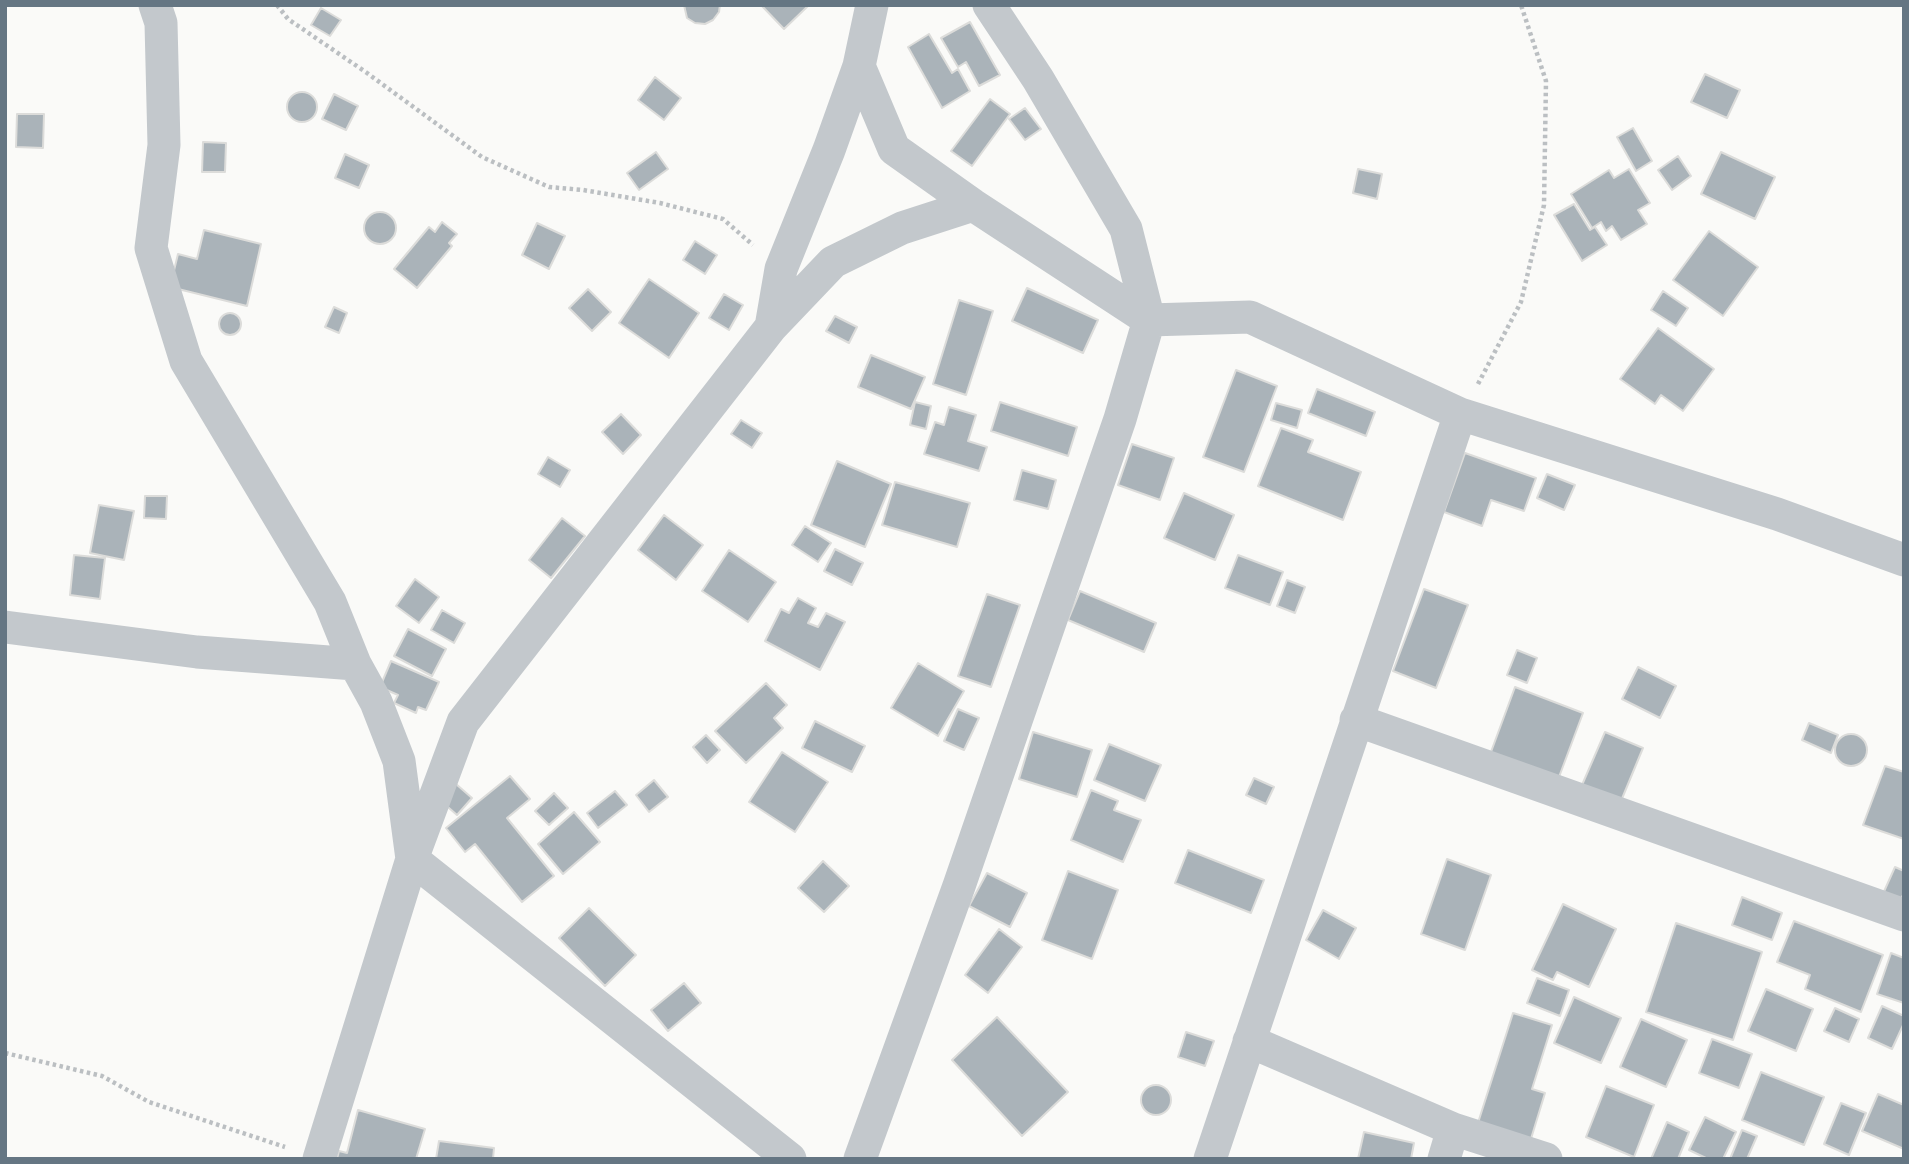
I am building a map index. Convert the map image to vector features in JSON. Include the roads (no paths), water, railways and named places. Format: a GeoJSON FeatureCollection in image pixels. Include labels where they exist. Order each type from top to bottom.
{"type":"FeatureCollection","features":[{"type":"Feature","properties":{"kind":"street"},"geometry":{"type":"LineString","coordinates":[[155,5],[161,23],[164,145],[151,248],[186,361],[330,602],[355,664],[376,702],[398,761],[412,859],[790,1159]]}},
{"type":"Feature","properties":{"kind":"street"},"geometry":{"type":"LineString","coordinates":[[771,327],[781,269],[829,150],[859,66],[872,5]]}},
{"type":"Feature","properties":{"kind":"street"},"geometry":{"type":"LineString","coordinates":[[860,1159],[959,886],[1107,458],[1149,320],[1126,229],[1038,79],[989,5]]}},
{"type":"Feature","properties":{"kind":"street"},"geometry":{"type":"LineString","coordinates":[[859,66],[894,149],[973,205],[1149,320],[1250,317],[1460,414],[1777,514],[1904,559]]}},
{"type":"Feature","properties":{"kind":"street"},"geometry":{"type":"LineString","coordinates":[[308,1156],[463,722],[771,327],[833,262],[902,228],[973,205]]}},
{"type":"Feature","properties":{"kind":"street"},"geometry":{"type":"LineString","coordinates":[[1210,1159],[1460,414]]}},
{"type":"Feature","properties":{"kind":"street"},"geometry":{"type":"LineString","coordinates":[[5,627],[197,652],[355,664]]}},
{"type":"Feature","properties":{"kind":"street"},"geometry":{"type":"LineString","coordinates":[[1356,720],[1904,915]]}},
{"type":"Feature","properties":{"kind":"street"},"geometry":{"type":"LineString","coordinates":[[1249,1041],[1448,1144],[1546,1159]]}}]}
